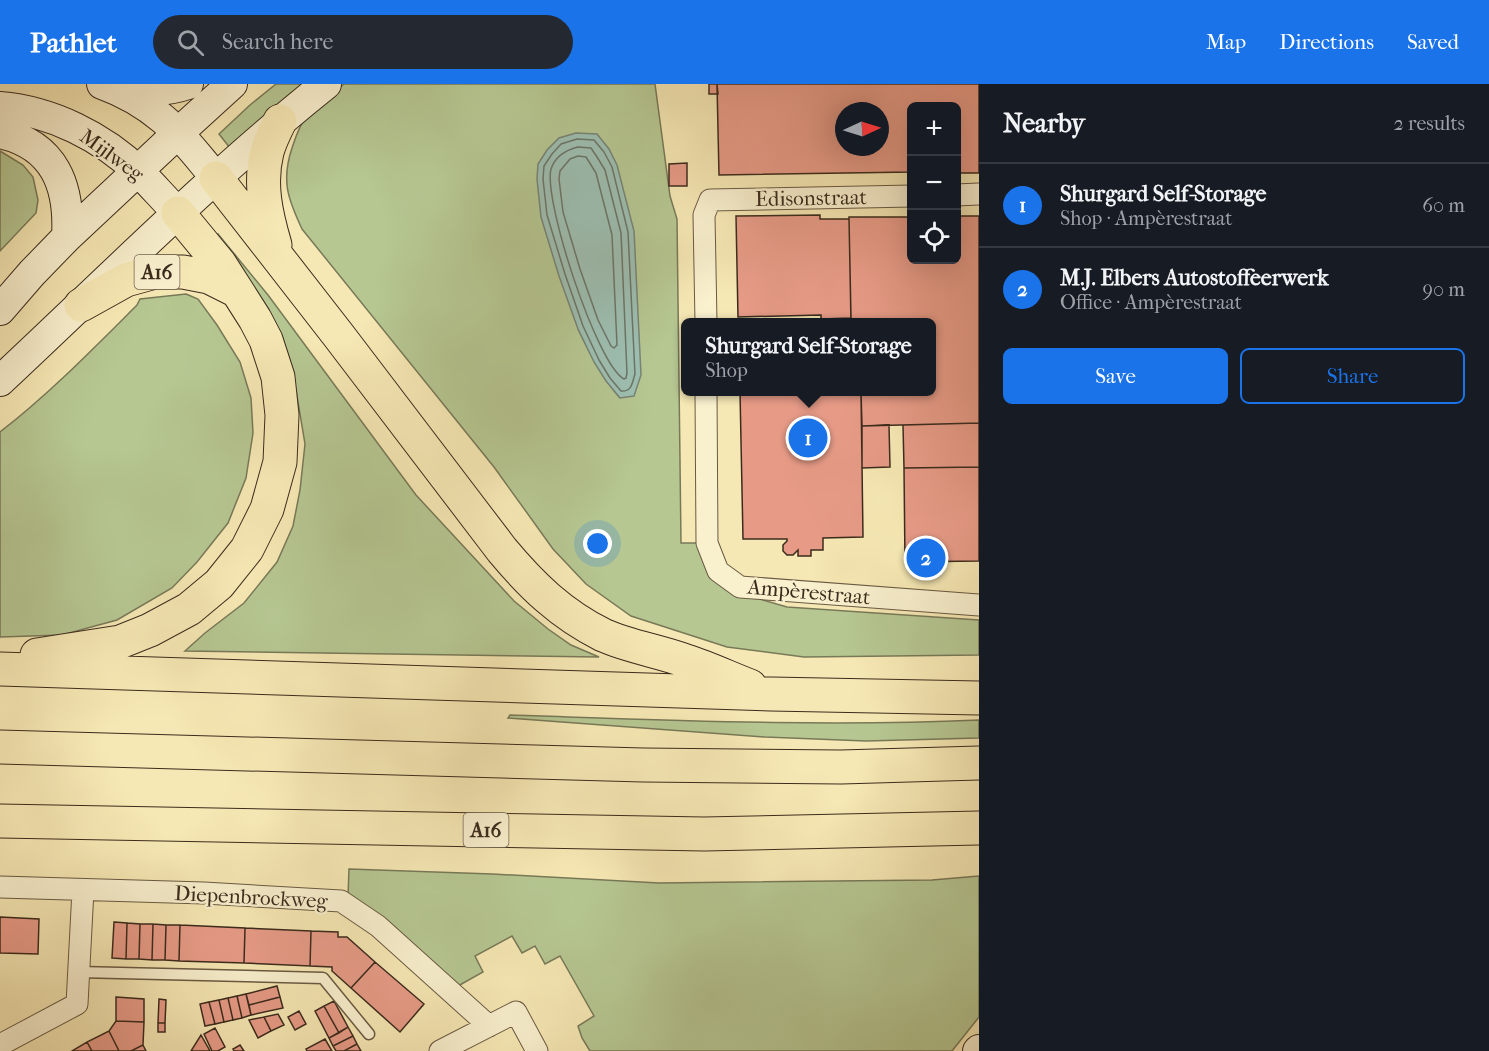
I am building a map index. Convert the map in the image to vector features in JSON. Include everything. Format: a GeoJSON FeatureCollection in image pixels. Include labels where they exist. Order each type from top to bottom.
{"type":"FeatureCollection","features":[{"type":"Feature","properties":{"kind":"highway"},"geometry":{"type":"LineString","coordinates":[[279,121],[267,150],[263,174],[268,220],[279,258]]}},
{"type":"Feature","properties":{"kind":"highway"},"geometry":{"type":"LineString","coordinates":[[216,178],[502,550],[546,598],[603,635],[685,661],[771,694]]}},
{"type":"Feature","properties":{"kind":"highway","name":"A16"},"geometry":{"type":"LineString","coordinates":[[0,660],[120,642],[150,630],[189,609],[219,584],[247,549],[267,509],[280,462],[282,415],[278,377],[266,340],[237,291],[220,264],[178,213]]}},
{"type":"Feature","properties":{"kind":"highway","name":"A16"},"geometry":{"type":"LineString","coordinates":[[81,305],[126,280],[156,272],[183,272],[209,277],[237,291]]}},
{"type":"Feature","properties":{"kind":"highway"},"geometry":{"type":"LineString","coordinates":[[0,669],[771,694],[979,698]]}},
{"type":"Feature","properties":{"kind":"highway"},"geometry":{"type":"LineString","coordinates":[[0,747],[643,765],[841,767],[979,763]]}},
{"type":"Feature","properties":{"kind":"highway","name":"A16"},"geometry":{"type":"LineString","coordinates":[[0,820],[704,834],[976,827]]}},
{"type":"Feature","properties":{"kind":"main road"},"geometry":{"type":"LineString","coordinates":[[110,87],[158,91],[188,84]]}},
{"type":"Feature","properties":{"kind":"main road"},"geometry":{"type":"LineString","coordinates":[[0,309],[68,237],[232,84]]}},
{"type":"Feature","properties":{"kind":"main road"},"geometry":{"type":"LineString","coordinates":[[0,381],[216,178],[279,121],[326,84]]}},
{"type":"Feature","properties":{"kind":"main road"},"geometry":{"type":"LineString","coordinates":[[110,87],[145,106],[163,119],[216,178]]}},
{"type":"Feature","properties":{"kind":"main road","name":"Mijlweg"},"geometry":{"type":"LineString","coordinates":[[0,107],[34,112],[87,134],[138,171],[178,213]]}},
{"type":"Feature","properties":{"kind":"main road"},"geometry":{"type":"LineString","coordinates":[[0,134],[22,140],[36,148],[53,164],[64,193],[68,237]]}},
{"type":"Feature","properties":{"kind":"street"},"geometry":{"type":"LineString","coordinates":[[961,195],[979,194]]}},
{"type":"Feature","properties":{"kind":"street","name":"Edisonstraat"},"geometry":{"type":"LineString","coordinates":[[706,318],[704,215],[710,200],[907,196]]}},
{"type":"Feature","properties":{"kind":"street","name":"Ampèrestraat"},"geometry":{"type":"LineString","coordinates":[[706,396],[707,543],[718,571],[740,587],[979,605]]}},
{"type":"Feature","properties":{"kind":"street","name":"Diepenbrockweg"},"geometry":{"type":"LineString","coordinates":[[0,887],[204,893],[341,902],[378,926],[489,1026]]}},
{"type":"Feature","properties":{"kind":"street"},"geometry":{"type":"LineString","coordinates":[[0,1045],[77,1004],[82,890]]}},
{"type":"Feature","properties":{"kind":"street"},"geometry":{"type":"LineString","coordinates":[[440,1051],[516,1012],[537,1051]]}},
{"type":"Feature","properties":{"kind":"lane"},"geometry":{"type":"LineString","coordinates":[[78,972],[323,978],[369,1034]]}},
{"type":"Feature","properties":{"kind":"green space"},"geometry":{"type":"Polygon","coordinates":[[[276,84],[309,84],[230,148],[219,134],[276,84]]]}},
{"type":"Feature","properties":{"kind":"green space"},"geometry":{"type":"Polygon","coordinates":[[[344,84],[655,84],[670,196],[677,219],[681,543],[699,543],[749,596],[787,607],[979,620],[979,655],[804,657],[727,647],[631,616],[586,584],[553,549],[494,467],[302,229],[288,190],[289,160],[303,122],[344,84]],[[578,329],[597,365],[620,398],[578,329]]]}},
{"type":"Feature","properties":{"kind":"green space"},"geometry":{"type":"Polygon","coordinates":[[[0,151],[23,165],[33,177],[38,200],[36,213],[0,251],[0,151]]]}},
{"type":"Feature","properties":{"kind":"green space"},"geometry":{"type":"Polygon","coordinates":[[[218,234],[268,295],[416,495],[514,601],[571,645],[599,657],[185,651],[244,603],[277,562],[293,526],[305,444],[296,390],[279,345],[215,238],[218,234]]]}},
{"type":"Feature","properties":{"kind":"green space"},"geometry":{"type":"Polygon","coordinates":[[[186,294],[198,299],[217,325],[240,362],[251,398],[253,433],[246,478],[228,523],[197,562],[172,588],[117,620],[62,635],[0,637],[0,432],[70,371],[137,305],[140,299],[186,294]]]}},
{"type":"Feature","properties":{"kind":"green space"},"geometry":{"type":"Polygon","coordinates":[[[510,715],[803,723],[979,720],[979,738],[866,741],[765,737],[508,718],[510,715]]]}},
{"type":"Feature","properties":{"kind":"green space"},"geometry":{"type":"Polygon","coordinates":[[[349,869],[659,883],[932,880],[979,876],[979,1017],[952,1051],[590,1051],[578,1026],[594,1016],[560,956],[545,964],[535,946],[522,953],[512,936],[475,956],[483,972],[458,986],[348,897],[349,869]]]}},
{"type":"Feature","properties":{"kind":"water"},"geometry":{"type":"Polygon","coordinates":[[[576,133],[597,134],[609,149],[617,165],[634,231],[641,375],[634,396],[620,398],[594,362],[578,329],[541,217],[537,179],[538,164],[559,138],[576,133]]]}},
{"type":"Feature","properties":{"kind":"building"},"geometry":{"type":"Polygon","coordinates":[[[709,84],[717,84],[718,94],[709,94],[709,84]]]}},
{"type":"Feature","properties":{"kind":"building"},"geometry":{"type":"Polygon","coordinates":[[[717,84],[979,84],[979,173],[961,173],[961,102],[907,102],[907,172],[719,175],[717,84]]]}},
{"type":"Feature","properties":{"kind":"building"},"geometry":{"type":"Polygon","coordinates":[[[687,163],[687,186],[669,186],[669,164],[687,163]]]}},
{"type":"Feature","properties":{"kind":"building"},"geometry":{"type":"Polygon","coordinates":[[[820,215],[820,219],[849,219],[851,318],[821,318],[821,315],[738,317],[736,216],[820,215]]]}},
{"type":"Feature","properties":{"kind":"building"},"geometry":{"type":"Polygon","coordinates":[[[961,216],[979,216],[979,423],[862,426],[861,396],[936,396],[936,318],[851,318],[849,217],[907,217],[907,264],[961,264],[961,216]]]}},
{"type":"Feature","properties":{"kind":"building"},"geometry":{"type":"Polygon","coordinates":[[[740,396],[861,396],[863,537],[823,538],[823,550],[811,550],[811,556],[798,556],[798,550],[793,555],[787,555],[783,551],[783,545],[787,539],[743,539],[740,396]]]}},
{"type":"Feature","properties":{"kind":"building"},"geometry":{"type":"Polygon","coordinates":[[[979,423],[979,467],[904,468],[903,425],[979,423]]]}},
{"type":"Feature","properties":{"kind":"building"},"geometry":{"type":"Polygon","coordinates":[[[889,425],[890,467],[862,468],[862,426],[889,425]]]}},
{"type":"Feature","properties":{"kind":"building"},"geometry":{"type":"Polygon","coordinates":[[[979,467],[979,561],[905,562],[904,468],[979,467]]]}},
{"type":"Feature","properties":{"kind":"building"},"geometry":{"type":"Polygon","coordinates":[[[0,917],[39,919],[38,954],[0,953],[0,917]]]}},
{"type":"Feature","properties":{"kind":"building"},"geometry":{"type":"Polygon","coordinates":[[[114,922],[127,923],[126,959],[112,958],[114,922]]]}},
{"type":"Feature","properties":{"kind":"building"},"geometry":{"type":"Polygon","coordinates":[[[127,923],[140,924],[139,959],[126,959],[127,923]]]}},
{"type":"Feature","properties":{"kind":"building"},"geometry":{"type":"Polygon","coordinates":[[[140,924],[153,924],[152,960],[139,959],[140,924]]]}},
{"type":"Feature","properties":{"kind":"building"},"geometry":{"type":"Polygon","coordinates":[[[153,924],[166,925],[165,960],[152,960],[153,924]]]}},
{"type":"Feature","properties":{"kind":"building"},"geometry":{"type":"Polygon","coordinates":[[[166,925],[180,925],[179,961],[165,960],[166,925]]]}},
{"type":"Feature","properties":{"kind":"building"},"geometry":{"type":"Polygon","coordinates":[[[180,925],[245,928],[244,963],[179,961],[180,925]]]}},
{"type":"Feature","properties":{"kind":"building"},"geometry":{"type":"Polygon","coordinates":[[[245,928],[311,931],[310,966],[244,963],[245,928]]]}},
{"type":"Feature","properties":{"kind":"building"},"geometry":{"type":"Polygon","coordinates":[[[311,931],[338,932],[338,937],[347,937],[375,962],[351,988],[332,971],[332,967],[310,966],[311,931]]]}},
{"type":"Feature","properties":{"kind":"building"},"geometry":{"type":"Polygon","coordinates":[[[375,962],[424,1004],[400,1032],[351,988],[375,962]]]}},
{"type":"Feature","properties":{"kind":"building"},"geometry":{"type":"Polygon","coordinates":[[[277,986],[280,997],[249,1005],[246,994],[277,986]]]}},
{"type":"Feature","properties":{"kind":"building"},"geometry":{"type":"Polygon","coordinates":[[[246,994],[251,1015],[242,1018],[237,996],[246,994]]]}},
{"type":"Feature","properties":{"kind":"building"},"geometry":{"type":"Polygon","coordinates":[[[237,996],[242,1018],[233,1020],[228,998],[237,996]]]}},
{"type":"Feature","properties":{"kind":"building"},"geometry":{"type":"Polygon","coordinates":[[[116,997],[144,999],[144,1022],[116,1021],[116,997]]]}},
{"type":"Feature","properties":{"kind":"building"},"geometry":{"type":"Polygon","coordinates":[[[280,997],[283,1008],[251,1015],[249,1005],[280,997]]]}},
{"type":"Feature","properties":{"kind":"building"},"geometry":{"type":"Polygon","coordinates":[[[228,998],[233,1020],[224,1022],[219,1000],[228,998]]]}},
{"type":"Feature","properties":{"kind":"building"},"geometry":{"type":"Polygon","coordinates":[[[159,999],[166,1000],[165,1023],[158,1023],[159,999]]]}},
{"type":"Feature","properties":{"kind":"building"},"geometry":{"type":"Polygon","coordinates":[[[219,1000],[224,1022],[215,1024],[209,1002],[219,1000]]]}},
{"type":"Feature","properties":{"kind":"building"},"geometry":{"type":"Polygon","coordinates":[[[334,1001],[348,1027],[339,1033],[324,1006],[334,1001]]]}},
{"type":"Feature","properties":{"kind":"building"},"geometry":{"type":"Polygon","coordinates":[[[209,1002],[215,1024],[205,1026],[200,1004],[209,1002]]]}},
{"type":"Feature","properties":{"kind":"building"},"geometry":{"type":"Polygon","coordinates":[[[324,1006],[339,1033],[329,1038],[315,1011],[324,1006]]]}},
{"type":"Feature","properties":{"kind":"building"},"geometry":{"type":"Polygon","coordinates":[[[299,1011],[306,1024],[295,1030],[288,1017],[299,1011]]]}},
{"type":"Feature","properties":{"kind":"building"},"geometry":{"type":"Polygon","coordinates":[[[278,1014],[284,1025],[271,1031],[264,1017],[278,1014]]]}},
{"type":"Feature","properties":{"kind":"building"},"geometry":{"type":"Polygon","coordinates":[[[264,1017],[271,1031],[258,1038],[249,1020],[264,1017]]]}},
{"type":"Feature","properties":{"kind":"building"},"geometry":{"type":"Polygon","coordinates":[[[116,1021],[144,1022],[143,1045],[131,1051],[119,1051],[109,1031],[116,1021]]]}},
{"type":"Feature","properties":{"kind":"building"},"geometry":{"type":"Polygon","coordinates":[[[158,1023],[165,1023],[165,1032],[158,1032],[158,1023]]]}},
{"type":"Feature","properties":{"kind":"building"},"geometry":{"type":"Polygon","coordinates":[[[348,1027],[353,1036],[333,1046],[329,1038],[348,1027]]]}},
{"type":"Feature","properties":{"kind":"building"},"geometry":{"type":"Polygon","coordinates":[[[215,1028],[225,1047],[212,1051],[204,1034],[215,1028]]]}},
{"type":"Feature","properties":{"kind":"building"},"geometry":{"type":"Polygon","coordinates":[[[109,1031],[119,1051],[92,1051],[87,1042],[109,1031]]]}},
{"type":"Feature","properties":{"kind":"building"},"geometry":{"type":"Polygon","coordinates":[[[201,1035],[210,1051],[191,1051],[201,1035]]]}},
{"type":"Feature","properties":{"kind":"building"},"geometry":{"type":"Polygon","coordinates":[[[353,1036],[357,1044],[344,1051],[336,1051],[333,1046],[353,1036]]]}},
{"type":"Feature","properties":{"kind":"building"},"geometry":{"type":"Polygon","coordinates":[[[325,1039],[332,1051],[307,1051],[306,1049],[325,1039]]]}},
{"type":"Feature","properties":{"kind":"building"},"geometry":{"type":"Polygon","coordinates":[[[87,1042],[92,1051],[72,1051],[87,1042]]]}},
{"type":"Feature","properties":{"kind":"building"},"geometry":{"type":"Polygon","coordinates":[[[357,1044],[361,1051],[344,1051],[357,1044]]]}},
{"type":"Feature","properties":{"kind":"building"},"geometry":{"type":"Polygon","coordinates":[[[143,1045],[146,1051],[131,1051],[143,1045]]]}},
{"type":"Feature","properties":{"kind":"building"},"geometry":{"type":"Polygon","coordinates":[[[240,1045],[244,1051],[234,1051],[233,1049],[240,1045]]]}},
{"type":"Feature","properties":{"kind":"place","name":"Shurgard Self-Storage"},"geometry":{"type":"Point","coordinates":[808,438]}},
{"type":"Feature","properties":{"kind":"place","name":"M.J. Elbers Autostoffeerwerk"},"geometry":{"type":"Point","coordinates":[926,558]}}]}
